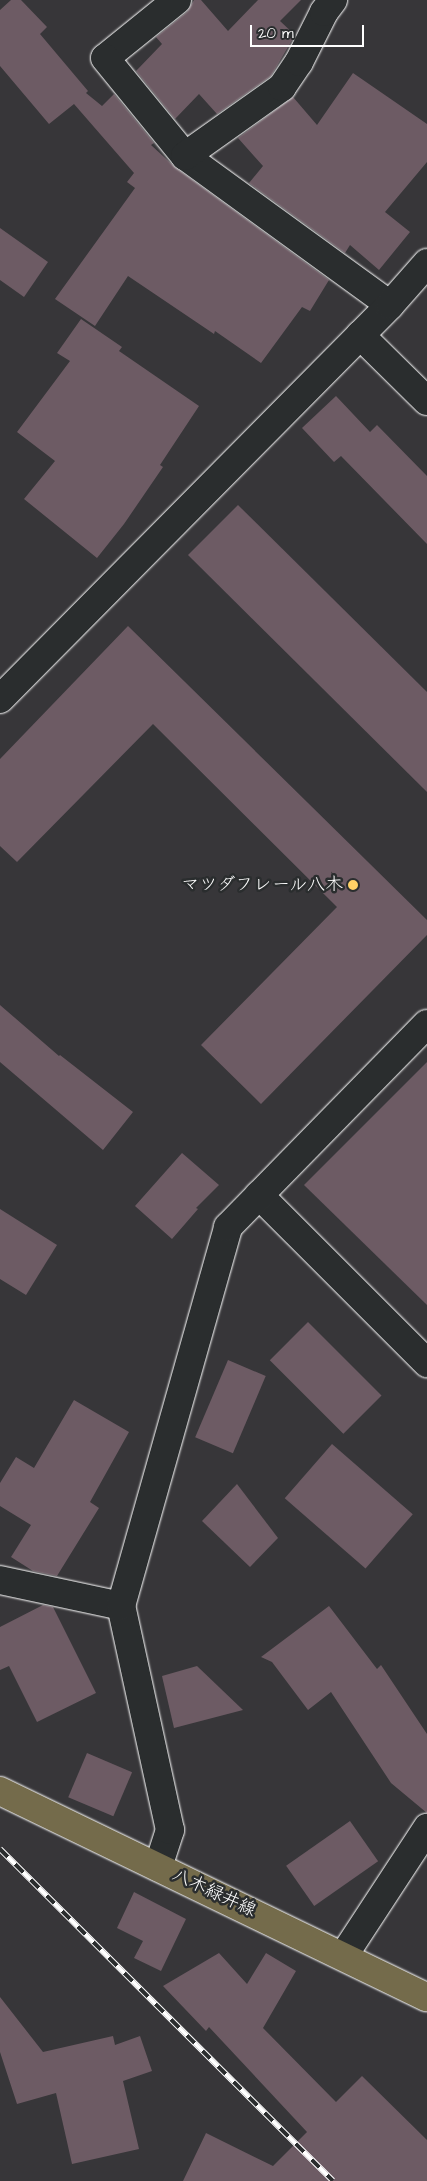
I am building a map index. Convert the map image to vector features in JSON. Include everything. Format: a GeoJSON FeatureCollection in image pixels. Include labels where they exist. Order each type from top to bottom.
{"type":"FeatureCollection","features":[{"type":"Feature","properties":{"kind":"main road","name":"八木緑井線"},"geometry":{"type":"LineString","coordinates":[[0,1791],[344,1955],[427,1997]]}},
{"type":"Feature","properties":{"kind":"street"},"geometry":{"type":"LineString","coordinates":[[177,0],[105,58],[185,156],[390,305]]}},
{"type":"Feature","properties":{"kind":"street"},"geometry":{"type":"LineString","coordinates":[[185,156],[282,86],[299,62],[324,12],[333,0]]}},
{"type":"Feature","properties":{"kind":"street"},"geometry":{"type":"LineString","coordinates":[[0,699],[390,305],[427,263]]}},
{"type":"Feature","properties":{"kind":"street"},"geometry":{"type":"LineString","coordinates":[[360,335],[427,401]]}},
{"type":"Feature","properties":{"kind":"street"},"geometry":{"type":"LineString","coordinates":[[158,1867],[170,1830],[122,1606],[228,1227],[427,1024]]}},
{"type":"Feature","properties":{"kind":"street"},"geometry":{"type":"LineString","coordinates":[[259,1195],[427,1363]]}},
{"type":"Feature","properties":{"kind":"street"},"geometry":{"type":"LineString","coordinates":[[0,1580],[122,1606]]}},
{"type":"Feature","properties":{"kind":"street"},"geometry":{"type":"LineString","coordinates":[[344,1955],[427,1828]]}},
{"type":"Feature","properties":{"kind":"building"},"geometry":{"type":"Polygon","coordinates":[[[11,0],[21,0],[47,27],[40,34],[88,91],[86,93],[102,106],[114,94],[154,143],[151,145],[176,168],[329,280],[310,311],[302,307],[261,363],[215,331],[214,334],[128,276],[95,326],[55,299],[135,188],[127,182],[134,173],[74,104],[49,124],[0,66],[0,10],[11,0]]]}},
{"type":"Feature","properties":{"kind":"building"},"geometry":{"type":"Polygon","coordinates":[[[194,0],[201,0],[228,31],[258,0],[301,0],[280,21],[295,35],[271,76],[217,114],[199,94],[175,119],[136,71],[162,44],[156,37],[187,12],[194,0]]]}},
{"type":"Feature","properties":{"kind":"building"},"geometry":{"type":"Polygon","coordinates":[[[353,73],[427,124],[427,162],[385,212],[410,232],[379,270],[350,245],[345,253],[249,183],[263,166],[238,138],[293,97],[317,125],[353,73]]]}},
{"type":"Feature","properties":{"kind":"building"},"geometry":{"type":"Polygon","coordinates":[[[0,228],[48,262],[24,297],[0,280],[0,228]]]}},
{"type":"Feature","properties":{"kind":"building"},"geometry":{"type":"Polygon","coordinates":[[[81,319],[122,347],[119,351],[199,406],[160,465],[163,467],[124,524],[97,558],[24,499],[55,461],[17,432],[70,361],[57,353],[81,319]]]}},
{"type":"Feature","properties":{"kind":"building"},"geometry":{"type":"Polygon","coordinates":[[[336,396],[370,432],[377,425],[427,476],[427,544],[341,456],[334,462],[302,428],[336,396]]]}},
{"type":"Feature","properties":{"kind":"building"},"geometry":{"type":"Polygon","coordinates":[[[238,505],[427,692],[427,792],[188,555],[238,505]]]}},
{"type":"Feature","properties":{"kind":"building","name":"マツダフレール八木"},"geometry":{"type":"Polygon","coordinates":[[[128,626],[427,920],[427,935],[261,1104],[201,1045],[337,907],[153,724],[17,862],[0,846],[0,759],[128,626]]]}},
{"type":"Feature","properties":{"kind":"building"},"geometry":{"type":"Polygon","coordinates":[[[0,1005],[59,1056],[133,1112],[103,1150],[0,1062],[0,1005]]]}},
{"type":"Feature","properties":{"kind":"building"},"geometry":{"type":"Polygon","coordinates":[[[427,1062],[427,1305],[304,1185],[427,1062]]]}},
{"type":"Feature","properties":{"kind":"building"},"geometry":{"type":"Polygon","coordinates":[[[182,1153],[219,1185],[196,1208],[198,1209],[172,1239],[135,1206],[182,1153]]]}},
{"type":"Feature","properties":{"kind":"building"},"geometry":{"type":"Polygon","coordinates":[[[0,1209],[57,1245],[26,1295],[0,1279],[0,1209]]]}},
{"type":"Feature","properties":{"kind":"building"},"geometry":{"type":"Polygon","coordinates":[[[308,1322],[382,1396],[343,1434],[270,1360],[308,1322]]]}},
{"type":"Feature","properties":{"kind":"building"},"geometry":{"type":"Polygon","coordinates":[[[228,1360],[266,1376],[233,1453],[195,1437],[228,1360]]]}},
{"type":"Feature","properties":{"kind":"building"},"geometry":{"type":"Polygon","coordinates":[[[74,1400],[129,1432],[90,1502],[99,1508],[57,1576],[33,1571],[11,1557],[31,1525],[0,1506],[0,1483],[16,1457],[34,1468],[74,1400]]]}},
{"type":"Feature","properties":{"kind":"building"},"geometry":{"type":"Polygon","coordinates":[[[332,1444],[413,1514],[366,1569],[285,1498],[332,1444]]]}},
{"type":"Feature","properties":{"kind":"building"},"geometry":{"type":"Polygon","coordinates":[[[237,1484],[278,1538],[250,1567],[202,1521],[237,1484]]]}},
{"type":"Feature","properties":{"kind":"building"},"geometry":{"type":"Polygon","coordinates":[[[43,1605],[53,1607],[96,1693],[37,1722],[9,1666],[0,1670],[0,1627],[43,1605]]]}},
{"type":"Feature","properties":{"kind":"building"},"geometry":{"type":"Polygon","coordinates":[[[329,1606],[377,1669],[381,1665],[427,1734],[427,1813],[391,1783],[331,1692],[308,1710],[272,1662],[261,1657],[329,1606]]]}},
{"type":"Feature","properties":{"kind":"building"},"geometry":{"type":"Polygon","coordinates":[[[197,1666],[243,1710],[174,1728],[162,1676],[197,1666]]]}},
{"type":"Feature","properties":{"kind":"building"},"geometry":{"type":"Polygon","coordinates":[[[87,1753],[132,1772],[113,1816],[68,1797],[87,1753]]]}},
{"type":"Feature","properties":{"kind":"building"},"geometry":{"type":"Polygon","coordinates":[[[350,1821],[378,1861],[314,1906],[286,1866],[350,1821]]]}},
{"type":"Feature","properties":{"kind":"building"},"geometry":{"type":"Polygon","coordinates":[[[134,1892],[186,1919],[161,1971],[134,1958],[143,1941],[117,1928],[134,1892]]]}},
{"type":"Feature","properties":{"kind":"building"},"geometry":{"type":"Polygon","coordinates":[[[219,1953],[247,1984],[266,1953],[296,1971],[263,2028],[336,2102],[362,2076],[427,2140],[427,2181],[183,2181],[206,2133],[273,2166],[307,2132],[209,2027],[206,2031],[163,1986],[219,1953]]]}},
{"type":"Feature","properties":{"kind":"building"},"geometry":{"type":"Polygon","coordinates":[[[0,1997],[43,2052],[113,2036],[115,2045],[140,2036],[152,2071],[123,2081],[139,2149],[72,2164],[56,2093],[17,2104],[0,2052],[0,1997]]]}},
{"type":"Feature","properties":{"kind":"railway"},"geometry":{"type":"LineString","coordinates":[[0,1849],[333,2181]]}},
{"type":"Feature","properties":{"kind":"place","name":"マツダフレール八木"},"geometry":{"type":"Point","coordinates":[353,885]}}]}
